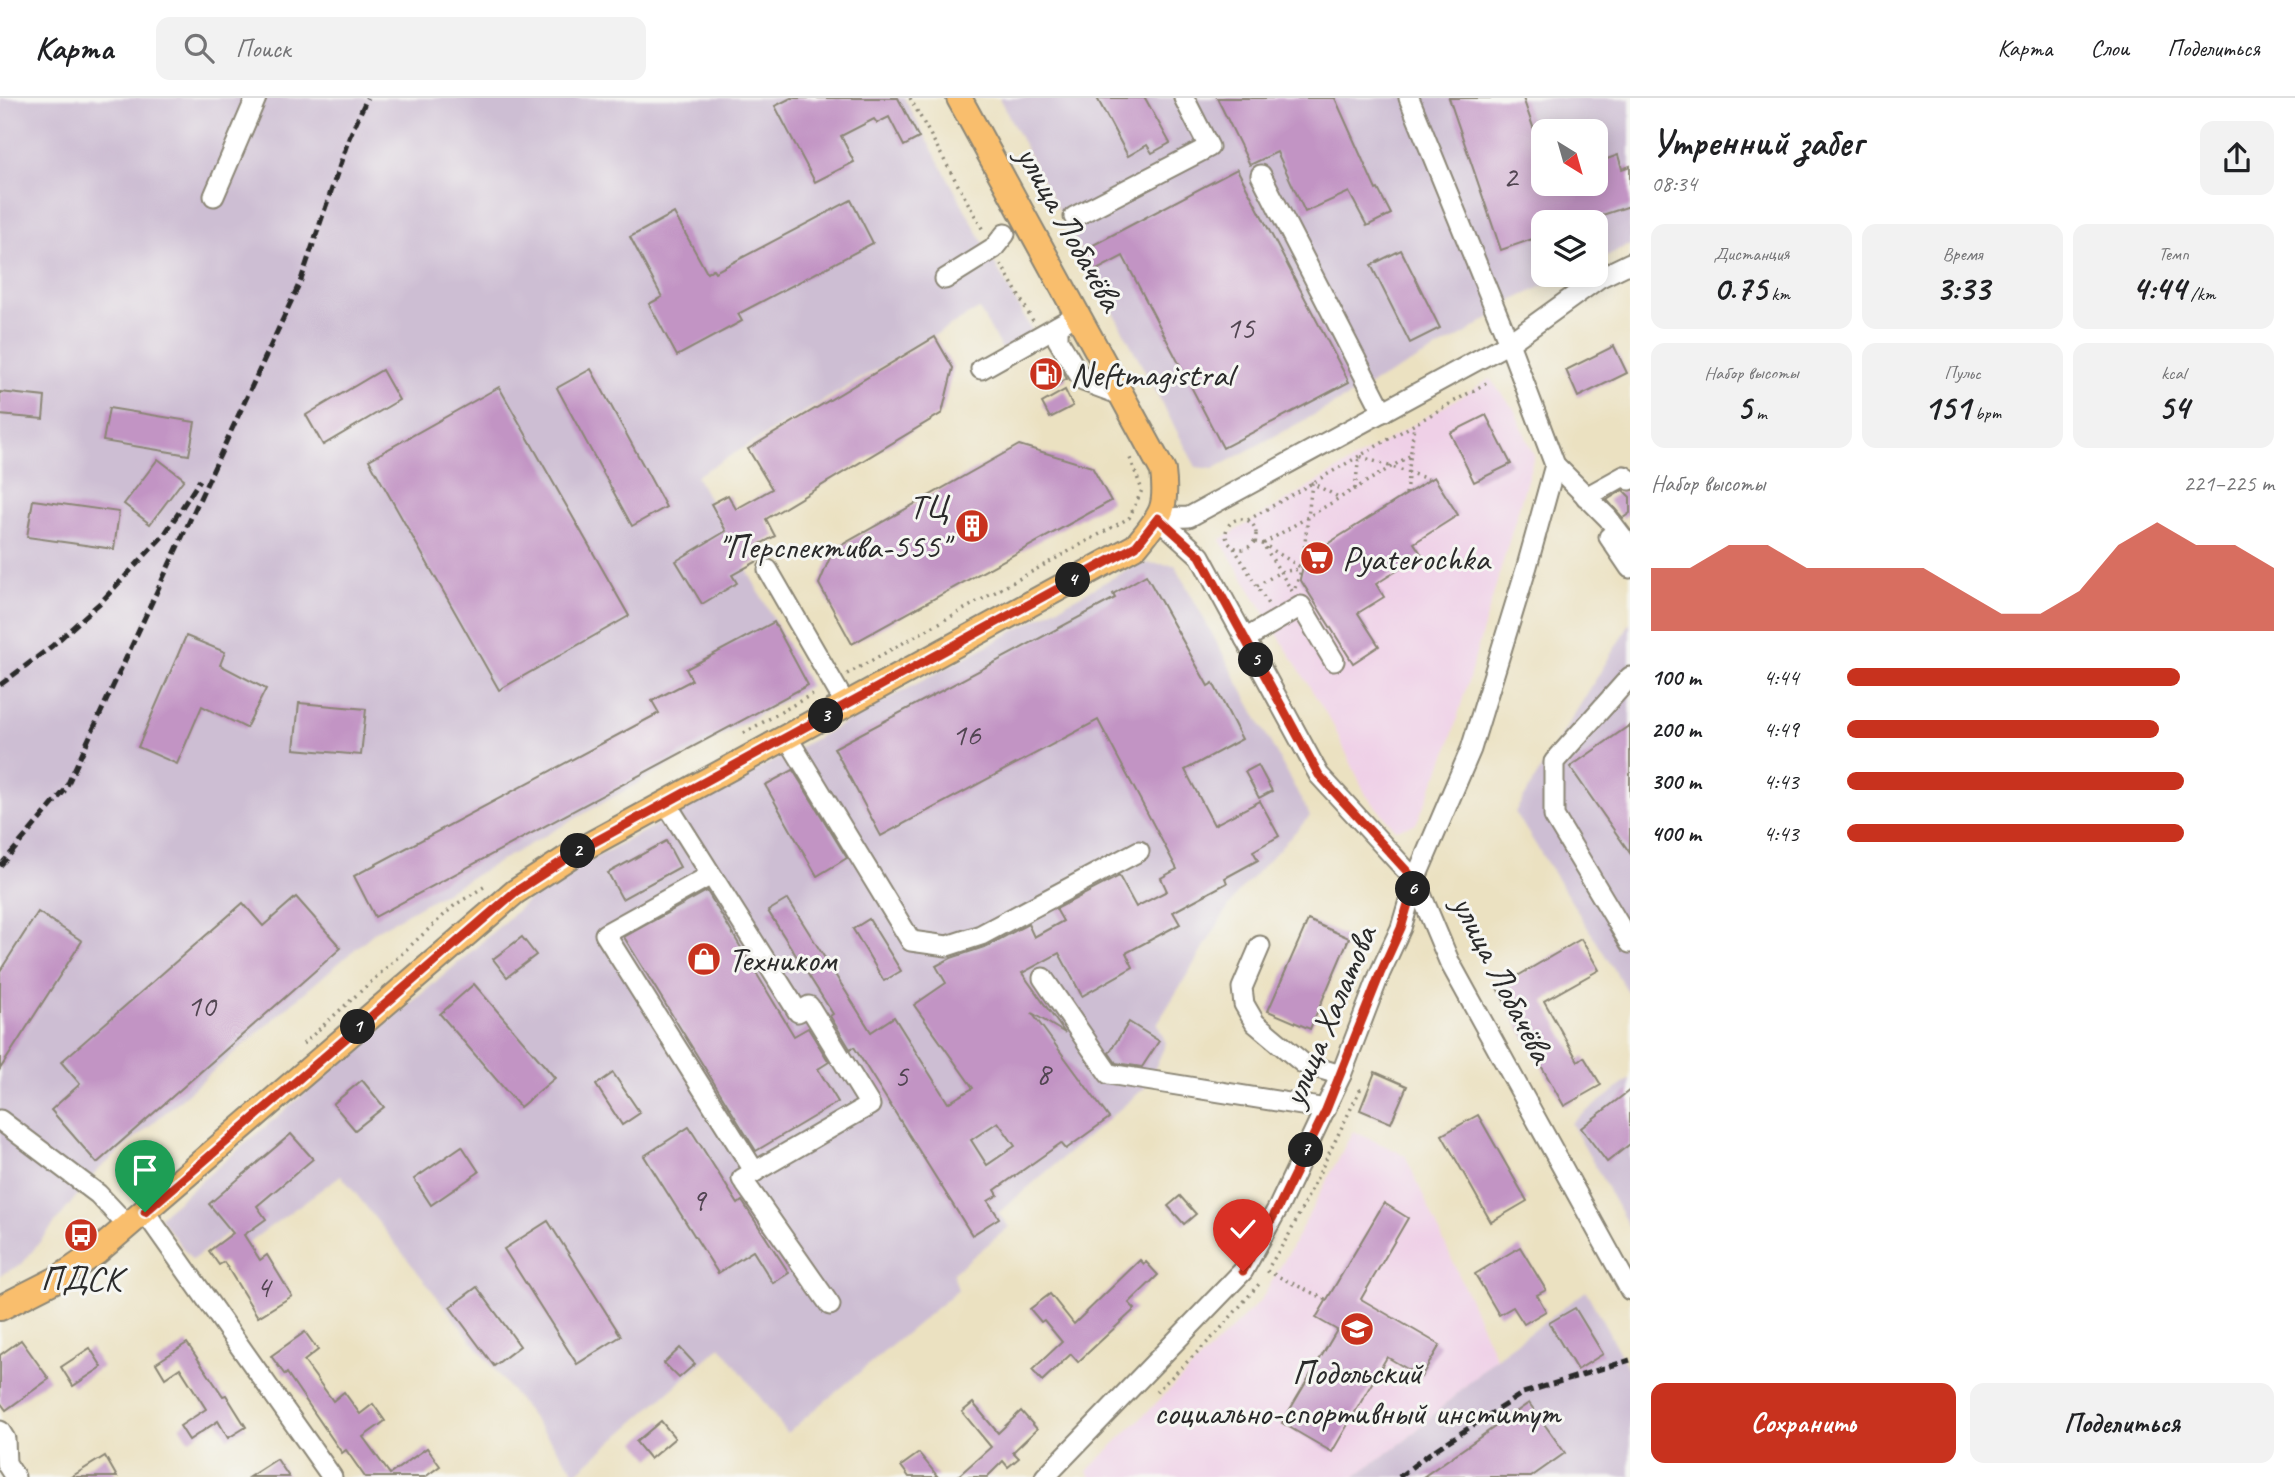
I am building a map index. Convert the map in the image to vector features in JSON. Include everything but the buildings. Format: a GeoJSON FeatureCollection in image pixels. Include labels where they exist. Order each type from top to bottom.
{"type":"FeatureCollection","features":[{"type":"Feature","properties":{"kind":"main road","name":"улица Лобачёва"},"geometry":{"type":"LineString","coordinates":[[959,98],[1058,325],[1121,395],[1163,471],[1166,495],[1158,518]]}},
{"type":"Feature","properties":{"kind":"main road"},"geometry":{"type":"LineString","coordinates":[[0,1308],[59,1278],[97,1252],[515,892],[578,851],[1136,546],[1158,518]]}},
{"type":"Feature","properties":{"kind":"street"},"geometry":{"type":"LineString","coordinates":[[214,196],[256,98]]}},
{"type":"Feature","properties":{"kind":"street"},"geometry":{"type":"LineString","coordinates":[[1074,217],[1209,147],[1184,98]]}},
{"type":"Feature","properties":{"kind":"street"},"geometry":{"type":"LineString","coordinates":[[1409,98],[1509,343],[1555,465],[1608,518],[1630,547]]}},
{"type":"Feature","properties":{"kind":"street"},"geometry":{"type":"LineString","coordinates":[[1261,175],[1383,412]]}},
{"type":"Feature","properties":{"kind":"street"},"geometry":{"type":"LineString","coordinates":[[945,279],[999,242]]}},
{"type":"Feature","properties":{"kind":"street"},"geometry":{"type":"LineString","coordinates":[[1608,270],[1630,263]]}},
{"type":"Feature","properties":{"kind":"street"},"geometry":{"type":"LineString","coordinates":[[1158,518],[1189,517],[1509,343],[1579,287]]}},
{"type":"Feature","properties":{"kind":"street"},"geometry":{"type":"LineString","coordinates":[[981,369],[1058,325]]}},
{"type":"Feature","properties":{"kind":"street","name":"улица Халатова"},"geometry":{"type":"LineString","coordinates":[[1045,1477],[1243,1271],[1279,1206],[1326,1110],[1401,928],[1415,880],[1471,749],[1555,465]]}},
{"type":"Feature","properties":{"kind":"street"},"geometry":{"type":"LineString","coordinates":[[1586,497],[1624,476],[1630,480]]}},
{"type":"Feature","properties":{"kind":"street"},"geometry":{"type":"LineString","coordinates":[[1586,497],[1600,524],[1630,568]]}},
{"type":"Feature","properties":{"kind":"street","name":"улица Лобачёва"},"geometry":{"type":"LineString","coordinates":[[1158,518],[1200,556],[1319,775],[1415,880],[1450,961],[1630,1290]]}},
{"type":"Feature","properties":{"kind":"street"},"geometry":{"type":"LineString","coordinates":[[768,570],[846,705]]}},
{"type":"Feature","properties":{"kind":"street"},"geometry":{"type":"LineString","coordinates":[[1245,639],[1301,606],[1334,661]]}},
{"type":"Feature","properties":{"kind":"street"},"geometry":{"type":"LineString","coordinates":[[1630,677],[1555,762],[1554,816],[1630,943]]}},
{"type":"Feature","properties":{"kind":"street"},"geometry":{"type":"LineString","coordinates":[[786,737],[911,941],[947,946],[981,935],[1139,851]]}},
{"type":"Feature","properties":{"kind":"street"},"geometry":{"type":"LineString","coordinates":[[666,803],[798,1013],[810,1006],[870,1105],[742,1179],[830,1305]]}},
{"type":"Feature","properties":{"kind":"street"},"geometry":{"type":"LineString","coordinates":[[711,874],[605,934],[755,1172]]}},
{"type":"Feature","properties":{"kind":"street"},"geometry":{"type":"LineString","coordinates":[[1260,946],[1242,988],[1244,1004],[1255,1023],[1304,1064],[1340,1075]]}},
{"type":"Feature","properties":{"kind":"street"},"geometry":{"type":"LineString","coordinates":[[1043,978],[1109,1074],[1326,1110]]}},
{"type":"Feature","properties":{"kind":"street"},"geometry":{"type":"LineString","coordinates":[[0,1120],[98,1194],[137,1219],[332,1477]]}},
{"type":"Feature","properties":{"kind":"street"},"geometry":{"type":"LineString","coordinates":[[0,1431],[5,1439],[6,1463],[15,1477]]}},
{"type":"Feature","properties":{"kind":"path"},"geometry":{"type":"LineString","coordinates":[[909,98],[999,242],[1058,325]]}},
{"type":"Feature","properties":{"kind":"path"},"geometry":{"type":"LineString","coordinates":[[1270,606],[1227,540],[1227,530],[1237,519],[1248,520],[1488,382]]}},
{"type":"Feature","properties":{"kind":"path"},"geometry":{"type":"LineString","coordinates":[[1406,494],[1414,425]]}},
{"type":"Feature","properties":{"kind":"path"},"geometry":{"type":"LineString","coordinates":[[1263,544],[1411,455]]}},
{"type":"Feature","properties":{"kind":"path"},"geometry":{"type":"LineString","coordinates":[[740,736],[1129,519],[1143,490],[1129,456]]}},
{"type":"Feature","properties":{"kind":"path"},"geometry":{"type":"LineString","coordinates":[[1359,456],[1428,479]]}},
{"type":"Feature","properties":{"kind":"path"},"geometry":{"type":"LineString","coordinates":[[1355,489],[1359,456]]}},
{"type":"Feature","properties":{"kind":"path"},"geometry":{"type":"LineString","coordinates":[[1312,483],[1340,498]]}},
{"type":"Feature","properties":{"kind":"path"},"geometry":{"type":"LineString","coordinates":[[1263,544],[1293,593],[1302,568],[1312,483]]}},
{"type":"Feature","properties":{"kind":"path"},"geometry":{"type":"LineString","coordinates":[[1248,520],[1255,528],[1255,542]]}},
{"type":"Feature","properties":{"kind":"path"},"geometry":{"type":"LineString","coordinates":[[1234,548],[1243,549],[1255,542],[1263,544],[1302,568]]}},
{"type":"Feature","properties":{"kind":"path"},"geometry":{"type":"LineString","coordinates":[[1257,586],[1280,572],[1302,568]]}},
{"type":"Feature","properties":{"kind":"path"},"geometry":{"type":"LineString","coordinates":[[301,1046],[455,905],[488,885]]}},
{"type":"Feature","properties":{"kind":"path"},"geometry":{"type":"LineString","coordinates":[[1267,1270],[1327,1300]]}},
{"type":"Feature","properties":{"kind":"shaded area"},"geometry":{"type":"Polygon","coordinates":[[[0,98],[904,98],[1034,335],[1002,350],[979,309],[696,476],[810,686],[376,931],[96,1172],[22,1264],[0,1275],[0,98]]]}},
{"type":"Feature","properties":{"kind":"shaded area"},"geometry":{"type":"Polygon","coordinates":[[[999,98],[1630,98],[1630,245],[1608,255],[1608,210],[1531,210],[1531,287],[1542,287],[1516,299],[1465,334],[1213,469],[1196,467],[999,98]]]}},
{"type":"Feature","properties":{"kind":"shaded area"},"geometry":{"type":"Polygon","coordinates":[[[1490,379],[1514,409],[1534,456],[1447,753],[1416,824],[1395,829],[1366,795],[1333,725],[1220,540],[1490,379]]]}},
{"type":"Feature","properties":{"kind":"shaded area"},"geometry":{"type":"Polygon","coordinates":[[[1140,563],[1175,565],[1310,816],[1236,895],[1157,1024],[1166,1043],[1147,1086],[998,1213],[1009,1227],[953,1273],[958,1290],[787,1433],[721,1346],[576,1473],[341,1175],[241,1248],[229,1232],[192,1260],[159,1217],[464,958],[545,885],[1140,563]]]}},
{"type":"Feature","properties":{"kind":"shaded area"},"geometry":{"type":"Polygon","coordinates":[[[1630,623],[1630,995],[1515,812],[1630,623]]]}},
{"type":"Feature","properties":{"kind":"shaded area"},"geometry":{"type":"Polygon","coordinates":[[[1630,1079],[1630,1229],[1571,1123],[1630,1079]]]}},
{"type":"Feature","properties":{"kind":"shaded area","name":"Подольский социально-спортивный институт"},"geometry":{"type":"Polygon","coordinates":[[[1353,1131],[1405,1155],[1496,1358],[1407,1439],[1354,1477],[1091,1477],[1087,1471],[1261,1300],[1353,1131]]]}},
{"type":"Feature","properties":{"kind":"shaded area"},"geometry":{"type":"Polygon","coordinates":[[[1586,1291],[1630,1372],[1630,1477],[1354,1477],[1407,1439],[1496,1358],[1586,1291]]]}},
{"type":"Feature","properties":{"kind":"railway"},"geometry":{"type":"LineString","coordinates":[[0,866],[65,790],[301,280],[349,138],[367,98]]}},
{"type":"Feature","properties":{"kind":"railway"},"geometry":{"type":"LineString","coordinates":[[0,685],[52,646],[102,601],[164,535],[200,480]]}},
{"type":"Feature","properties":{"kind":"railway"},"geometry":{"type":"LineString","coordinates":[[1399,1477],[1430,1453],[1523,1393],[1630,1360]]}},
{"type":"Feature","properties":{"kind":"place","name":"Neftmagistral"},"geometry":{"type":"Point","coordinates":[1046,374]}},
{"type":"Feature","properties":{"kind":"place","name":"ТЦ \"Перспектива-555\""},"geometry":{"type":"Point","coordinates":[972,526]}},
{"type":"Feature","properties":{"kind":"place","name":"Pyaterochka"},"geometry":{"type":"Point","coordinates":[1317,558]}},
{"type":"Feature","properties":{"kind":"place","name":"Техником"},"geometry":{"type":"Point","coordinates":[704,959]}},
{"type":"Feature","properties":{"kind":"place","name":"ПДСК"},"geometry":{"type":"Point","coordinates":[81,1235]}},
{"type":"Feature","properties":{"kind":"place","name":"Подольский социально-спортивный институт"},"geometry":{"type":"Point","coordinates":[1357,1329]}},
{"type":"Feature","properties":{"kind":"route"},"geometry":{"type":"LineString","coordinates":[[145,1212],[515,892],[578,851],[1136,546],[1158,518],[1200,556],[1319,775],[1415,880],[1401,928],[1326,1110],[1279,1206],[1243,1271]]}}]}
